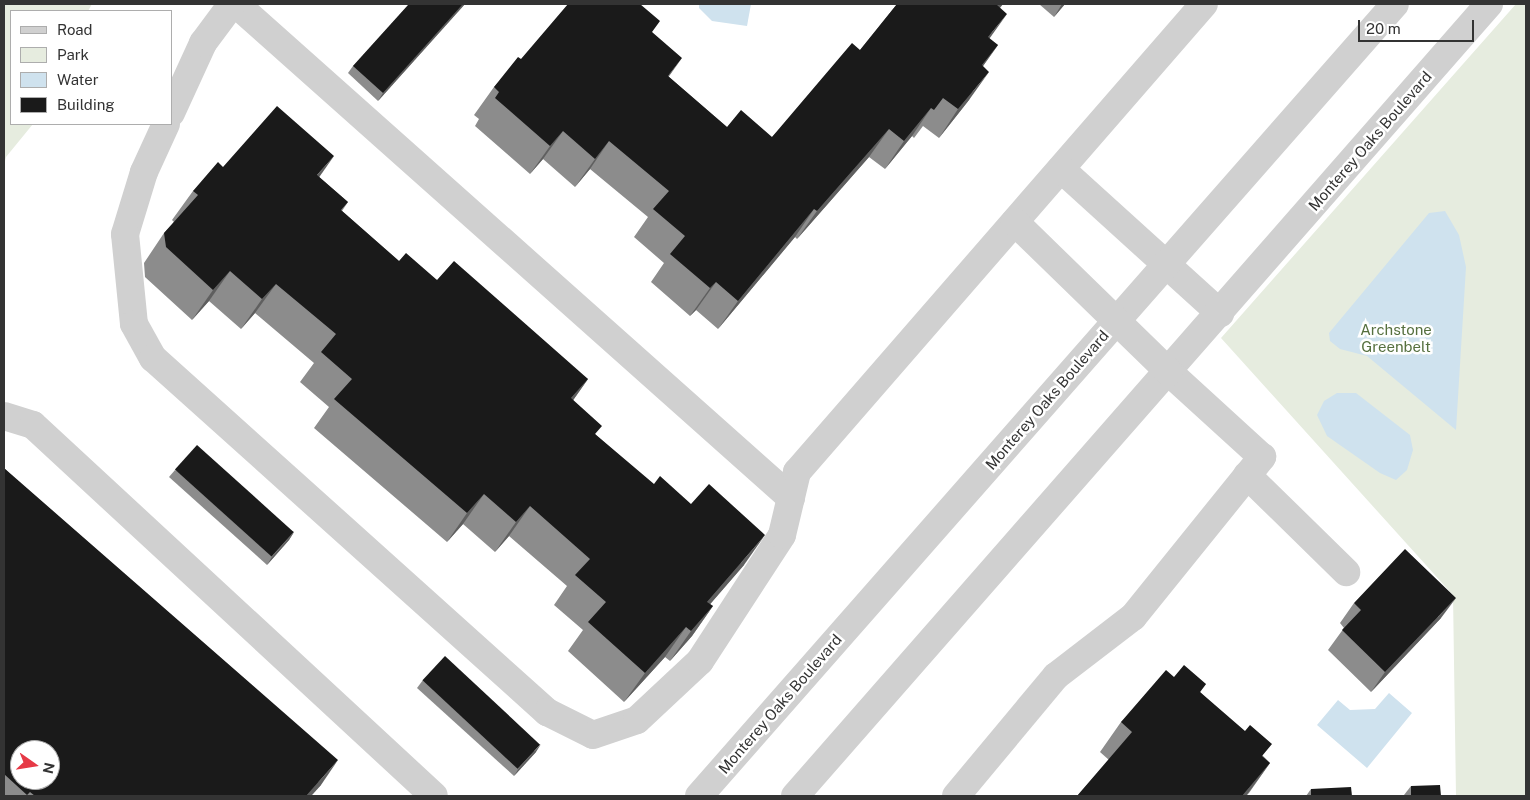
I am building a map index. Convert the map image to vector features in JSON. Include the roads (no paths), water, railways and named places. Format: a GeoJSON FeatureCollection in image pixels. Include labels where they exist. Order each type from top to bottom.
{"type":"FeatureCollection","features":[{"type":"Feature","properties":{"kind":"street"},"geometry":{"type":"LineString","coordinates":[[172,110],[203,43],[232,4]]}},
{"type":"Feature","properties":{"kind":"street"},"geometry":{"type":"LineString","coordinates":[[236,4],[791,498]]}},
{"type":"Feature","properties":{"kind":"street"},"geometry":{"type":"LineString","coordinates":[[166,125],[144,172],[125,234],[134,324],[152,358],[547,712],[593,735],[637,720],[700,661],[782,535],[797,472],[1204,4]]}},
{"type":"Feature","properties":{"kind":"street","name":"Monterey Oaks Boulevard"},"geometry":{"type":"LineString","coordinates":[[699,796],[1395,4]]}},
{"type":"Feature","properties":{"kind":"street","name":"Monterey Oaks Boulevard"},"geometry":{"type":"LineString","coordinates":[[795,796],[1489,4]]}},
{"type":"Feature","properties":{"kind":"street"},"geometry":{"type":"LineString","coordinates":[[1061,169],[1165,265],[1220,312]]}},
{"type":"Feature","properties":{"kind":"street"},"geometry":{"type":"LineString","coordinates":[[956,796],[1056,676],[1133,617],[1262,457],[1168,372],[1015,222]]}},
{"type":"Feature","properties":{"kind":"street"},"geometry":{"type":"LineString","coordinates":[[4,416],[33,425],[421,792]]}},
{"type":"Feature","properties":{"kind":"street"},"geometry":{"type":"LineString","coordinates":[[1247,476],[1346,572]]}},
{"type":"Feature","properties":{"kind":"water"},"geometry":{"type":"Polygon","coordinates":[[[699,4],[751,4],[747,26],[712,21],[699,8],[699,4]]]}},
{"type":"Feature","properties":{"kind":"water"},"geometry":{"type":"Polygon","coordinates":[[[1445,211],[1459,235],[1466,267],[1456,430],[1367,356],[1340,349],[1330,341],[1329,333],[1429,213],[1445,211]]]}},
{"type":"Feature","properties":{"kind":"water"},"geometry":{"type":"Polygon","coordinates":[[[1337,393],[1356,393],[1410,435],[1413,450],[1407,470],[1396,480],[1380,473],[1327,436],[1317,415],[1324,401],[1337,393]]]}},
{"type":"Feature","properties":{"kind":"water"},"geometry":{"type":"Polygon","coordinates":[[[1389,693],[1412,713],[1367,768],[1317,725],[1338,700],[1350,710],[1375,709],[1389,693]]]}},
{"type":"Feature","properties":{"kind":"park label","name":"Archstone Greenbelt"},"geometry":{"type":"Point","coordinates":[1396,338]}}]}
